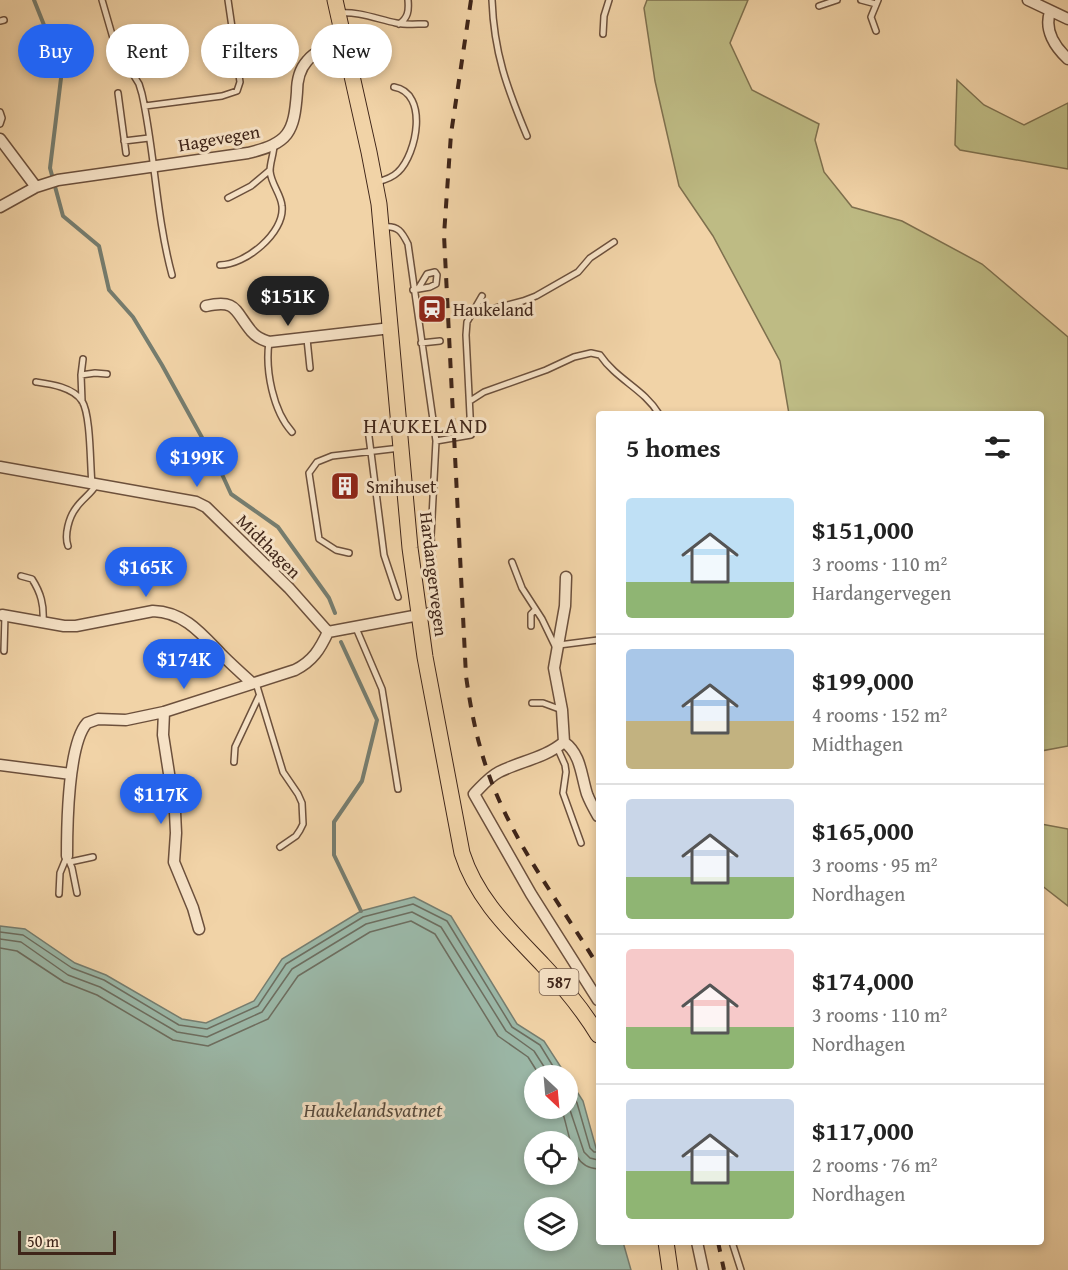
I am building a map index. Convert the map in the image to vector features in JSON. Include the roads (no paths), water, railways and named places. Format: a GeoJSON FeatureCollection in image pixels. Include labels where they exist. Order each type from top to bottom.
{"type":"FeatureCollection","features":[{"type":"Feature","properties":{"kind":"main road","name":"Hardangervegen"},"geometry":{"type":"LineString","coordinates":[[336,7],[340,24]]}},
{"type":"Feature","properties":{"kind":"main road","name":"Hardangervegen"},"geometry":{"type":"LineString","coordinates":[[351,78],[375,182],[382,227],[410,548],[419,615],[462,853],[471,879],[500,919],[571,996],[596,1032]]}},
{"type":"Feature","properties":{"kind":"main road"},"geometry":{"type":"LineString","coordinates":[[666,1245],[670,1270]]}},
{"type":"Feature","properties":{"kind":"street"},"geometry":{"type":"LineString","coordinates":[[1028,0],[1068,19]]}},
{"type":"Feature","properties":{"kind":"street"},"geometry":{"type":"LineString","coordinates":[[1050,12],[1048,22],[1051,38],[1068,58]]}},
{"type":"Feature","properties":{"kind":"street","name":"Hagevegen"},"geometry":{"type":"LineString","coordinates":[[0,207],[41,185],[58,180],[266,149],[291,130],[295,118],[297,80],[306,62],[311,58]]}},
{"type":"Feature","properties":{"kind":"street"},"geometry":{"type":"LineString","coordinates":[[0,139],[4,149],[41,185]]}},
{"type":"Feature","properties":{"kind":"street"},"geometry":{"type":"LineString","coordinates":[[206,306],[220,303],[230,305],[237,310],[253,334],[269,342],[391,328]]}},
{"type":"Feature","properties":{"kind":"street","name":"Midthagen"},"geometry":{"type":"LineString","coordinates":[[0,467],[196,502],[206,507],[289,588],[328,632]]}},
{"type":"Feature","properties":{"kind":"street"},"geometry":{"type":"LineString","coordinates":[[561,744],[562,710],[555,676],[557,648],[565,606],[566,577]]}},
{"type":"Feature","properties":{"kind":"street"},"geometry":{"type":"LineString","coordinates":[[3,615],[76,626],[153,611],[165,611],[192,625],[231,664],[254,682]]}},
{"type":"Feature","properties":{"kind":"street"},"geometry":{"type":"LineString","coordinates":[[68,859],[67,820],[71,774],[79,736],[87,723],[98,719],[126,720],[164,712],[295,670],[305,665],[320,650],[328,632],[419,615]]}},
{"type":"Feature","properties":{"kind":"street"},"geometry":{"type":"LineString","coordinates":[[164,712],[164,735],[175,812],[174,862],[200,929]]}},
{"type":"Feature","properties":{"kind":"street"},"geometry":{"type":"LineString","coordinates":[[561,744],[549,753],[499,772],[474,794],[531,894],[596,997]]}},
{"type":"Feature","properties":{"kind":"street"},"geometry":{"type":"LineString","coordinates":[[561,744],[578,758],[588,796],[596,812]]}},
{"type":"Feature","properties":{"kind":"street"},"geometry":{"type":"LineString","coordinates":[[0,765],[71,774]]}},
{"type":"Feature","properties":{"kind":"street"},"geometry":{"type":"LineString","coordinates":[[698,1245],[703,1270]]}},
{"type":"Feature","properties":{"kind":"lane"},"geometry":{"type":"LineString","coordinates":[[102,0],[115,45],[139,84],[145,105],[165,247],[172,275]]}},
{"type":"Feature","properties":{"kind":"lane"},"geometry":{"type":"LineString","coordinates":[[145,105],[222,96],[237,91],[240,82],[228,0]]}},
{"type":"Feature","properties":{"kind":"lane"},"geometry":{"type":"LineString","coordinates":[[399,24],[405,20],[408,13],[408,0]]}},
{"type":"Feature","properties":{"kind":"lane"},"geometry":{"type":"LineString","coordinates":[[492,0],[495,38],[501,67],[527,136]]}},
{"type":"Feature","properties":{"kind":"lane"},"geometry":{"type":"LineString","coordinates":[[603,34],[604,16],[609,0]]}},
{"type":"Feature","properties":{"kind":"lane"},"geometry":{"type":"LineString","coordinates":[[819,6],[837,0]]}},
{"type":"Feature","properties":{"kind":"lane"},"geometry":{"type":"LineString","coordinates":[[861,0],[877,2],[871,17],[876,31]]}},
{"type":"Feature","properties":{"kind":"lane"},"geometry":{"type":"LineString","coordinates":[[336,7],[347,12],[399,24],[425,24]]}},
{"type":"Feature","properties":{"kind":"lane"},"geometry":{"type":"LineString","coordinates":[[375,182],[396,174],[409,156],[415,142],[417,128],[411,100],[400,88],[394,87]]}},
{"type":"Feature","properties":{"kind":"lane"},"geometry":{"type":"LineString","coordinates":[[118,93],[126,153]]}},
{"type":"Feature","properties":{"kind":"lane"},"geometry":{"type":"LineString","coordinates":[[0,112],[2,118],[0,123]]}},
{"type":"Feature","properties":{"kind":"lane"},"geometry":{"type":"LineString","coordinates":[[124,141],[149,138]]}},
{"type":"Feature","properties":{"kind":"lane"},"geometry":{"type":"LineString","coordinates":[[220,265],[242,260],[250,255],[272,235],[280,223],[282,206],[270,170],[274,144]]}},
{"type":"Feature","properties":{"kind":"lane"},"geometry":{"type":"LineString","coordinates":[[228,198],[251,186],[270,170]]}},
{"type":"Feature","properties":{"kind":"lane"},"geometry":{"type":"LineString","coordinates":[[382,227],[391,226],[402,233],[408,244],[436,441],[431,536],[435,608],[419,615]]}},
{"type":"Feature","properties":{"kind":"lane"},"geometry":{"type":"LineString","coordinates":[[471,314],[536,296],[578,272],[590,258],[614,242]]}},
{"type":"Feature","properties":{"kind":"lane"},"geometry":{"type":"LineString","coordinates":[[436,441],[471,435],[467,322],[482,296]]}},
{"type":"Feature","properties":{"kind":"lane"},"geometry":{"type":"LineString","coordinates":[[307,339],[310,368]]}},
{"type":"Feature","properties":{"kind":"lane"},"geometry":{"type":"LineString","coordinates":[[421,343],[440,341]]}},
{"type":"Feature","properties":{"kind":"lane"},"geometry":{"type":"LineString","coordinates":[[269,342],[268,374],[282,419],[292,432]]}},
{"type":"Feature","properties":{"kind":"lane"},"geometry":{"type":"LineString","coordinates":[[470,401],[484,392],[591,352],[600,355],[619,377],[653,404],[657,411]]}},
{"type":"Feature","properties":{"kind":"lane"},"geometry":{"type":"LineString","coordinates":[[68,546],[66,536],[74,509],[92,492],[94,485],[88,430],[82,401],[83,359]]}},
{"type":"Feature","properties":{"kind":"lane"},"geometry":{"type":"LineString","coordinates":[[81,375],[107,374]]}},
{"type":"Feature","properties":{"kind":"lane"},"geometry":{"type":"LineString","coordinates":[[36,382],[52,384],[65,389],[82,401]]}},
{"type":"Feature","properties":{"kind":"lane"},"geometry":{"type":"LineString","coordinates":[[367,421],[384,555],[398,597]]}},
{"type":"Feature","properties":{"kind":"lane"},"geometry":{"type":"LineString","coordinates":[[350,553],[336,550],[319,539],[309,473],[317,462],[332,456],[401,448]]}},
{"type":"Feature","properties":{"kind":"lane"},"geometry":{"type":"LineString","coordinates":[[512,562],[522,588],[557,648],[596,640]]}},
{"type":"Feature","properties":{"kind":"lane"},"geometry":{"type":"LineString","coordinates":[[21,576],[32,579],[37,587],[44,609],[43,621]]}},
{"type":"Feature","properties":{"kind":"lane"},"geometry":{"type":"LineString","coordinates":[[531,626],[531,614],[535,610]]}},
{"type":"Feature","properties":{"kind":"lane"},"geometry":{"type":"LineString","coordinates":[[3,615],[4,651]]}},
{"type":"Feature","properties":{"kind":"lane"},"geometry":{"type":"LineString","coordinates":[[356,628],[382,689],[398,789]]}},
{"type":"Feature","properties":{"kind":"lane"},"geometry":{"type":"LineString","coordinates":[[254,682],[283,772],[300,798],[303,812],[300,830],[296,836],[280,847]]}},
{"type":"Feature","properties":{"kind":"lane"},"geometry":{"type":"LineString","coordinates":[[234,762],[235,747],[259,696]]}},
{"type":"Feature","properties":{"kind":"lane"},"geometry":{"type":"LineString","coordinates":[[532,703],[543,703],[562,710]]}},
{"type":"Feature","properties":{"kind":"lane"},"geometry":{"type":"LineString","coordinates":[[561,744],[566,772],[563,792],[581,843]]}},
{"type":"Feature","properties":{"kind":"lane"},"geometry":{"type":"LineString","coordinates":[[68,859],[93,857]]}},
{"type":"Feature","properties":{"kind":"lane"},"geometry":{"type":"LineString","coordinates":[[68,859],[77,893]]}},
{"type":"Feature","properties":{"kind":"lane"},"geometry":{"type":"LineString","coordinates":[[59,894],[60,873],[68,859]]}},
{"type":"Feature","properties":{"kind":"lane"},"geometry":{"type":"LineString","coordinates":[[733,1245],[741,1270]]}},
{"type":"Feature","properties":{"kind":"water","name":"Haukelandsvatnet"},"geometry":{"type":"Polygon","coordinates":[[[414,897],[451,916],[517,1024],[544,1041],[560,1065],[524,1065],[524,1119],[578,1119],[578,1093],[583,1101],[596,1148],[596,1245],[624,1245],[631,1270],[0,1270],[0,926],[25,929],[75,963],[106,975],[182,1019],[206,1023],[254,1001],[282,959],[361,911],[414,897]]]}},
{"type":"Feature","properties":{"kind":"waterway"},"geometry":{"type":"LineString","coordinates":[[34,0],[62,70],[50,168],[63,216],[99,246],[109,290],[133,317],[162,365],[231,494],[278,527],[329,598],[335,613]]}},
{"type":"Feature","properties":{"kind":"waterway"},"geometry":{"type":"LineString","coordinates":[[341,642],[377,720],[362,781],[334,822],[334,855],[361,911]]}},
{"type":"Feature","properties":{"kind":"railway"},"geometry":{"type":"LineString","coordinates":[[471,0],[451,134],[444,235],[466,676],[478,739],[499,800],[533,864],[596,963]]}},
{"type":"Feature","properties":{"kind":"railway"},"geometry":{"type":"LineString","coordinates":[[719,1245],[724,1270]]}},
{"type":"Feature","properties":{"kind":"place","name":"Haukeland"},"geometry":{"type":"Point","coordinates":[432,309]}},
{"type":"Feature","properties":{"kind":"place","name":"Smihuset"},"geometry":{"type":"Point","coordinates":[345,486]}},
{"type":"Feature","properties":{"kind":"district","name":"HAUKELAND"},"geometry":{"type":"Point","coordinates":[426,425]}}]}
